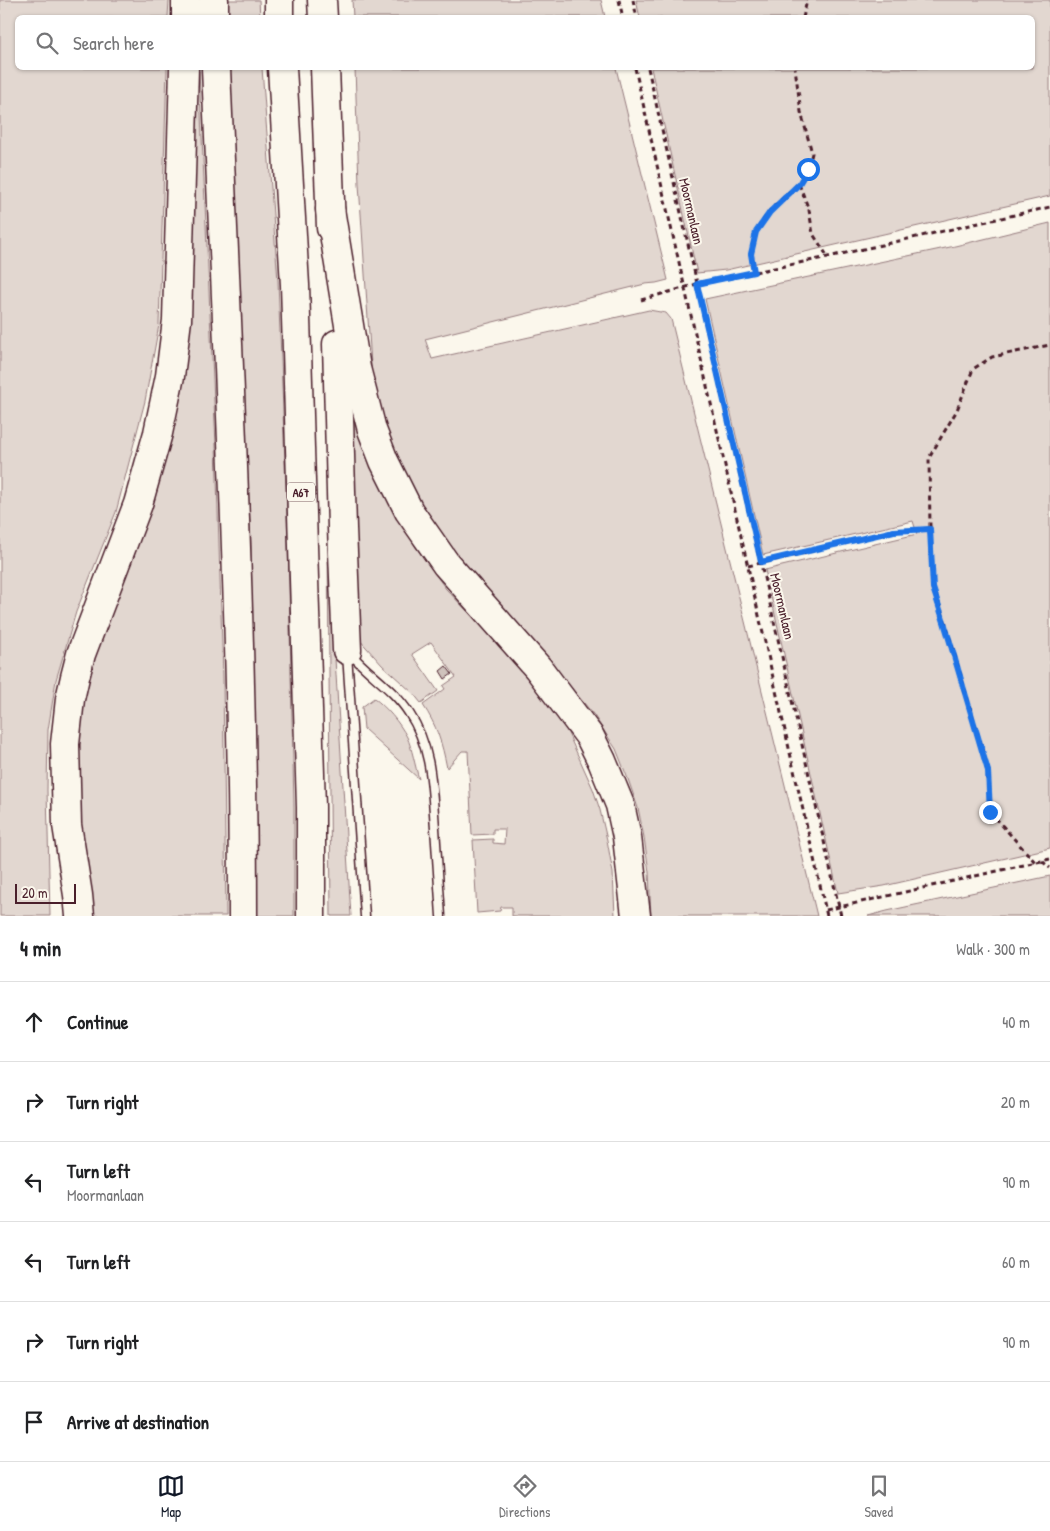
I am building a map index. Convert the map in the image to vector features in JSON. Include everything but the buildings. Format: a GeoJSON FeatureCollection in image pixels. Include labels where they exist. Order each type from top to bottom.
{"type":"FeatureCollection","features":[{"type":"Feature","properties":{"kind":"highway"},"geometry":{"type":"LineString","coordinates":[[186,0],[186,15]]}},
{"type":"Feature","properties":{"kind":"highway"},"geometry":{"type":"LineString","coordinates":[[214,0],[214,15]]}},
{"type":"Feature","properties":{"kind":"highway"},"geometry":{"type":"LineString","coordinates":[[278,0],[280,15]]}},
{"type":"Feature","properties":{"kind":"highway"},"geometry":{"type":"LineString","coordinates":[[322,0],[323,15]]}},
{"type":"Feature","properties":{"kind":"highway"},"geometry":{"type":"LineString","coordinates":[[80,916],[67,825],[64,744],[66,722],[74,677],[81,654],[138,504],[149,469],[170,376],[177,320],[184,70]]}},
{"type":"Feature","properties":{"kind":"highway"},"geometry":{"type":"LineString","coordinates":[[216,70],[237,547],[243,805],[243,916]]}},
{"type":"Feature","properties":{"kind":"highway","name":"A67"},"geometry":{"type":"LineString","coordinates":[[282,70],[295,295],[311,807],[311,916]]}},
{"type":"Feature","properties":{"kind":"highway"},"geometry":{"type":"LineString","coordinates":[[325,70],[339,381],[347,650]]}},
{"type":"Feature","properties":{"kind":"highway"},"geometry":{"type":"LineString","coordinates":[[330,209],[356,368],[372,430],[384,461],[409,511],[446,564],[538,668],[590,737],[620,805],[627,837],[636,916]]}},
{"type":"Feature","properties":{"kind":"lane"},"geometry":{"type":"LineString","coordinates":[[347,650],[365,916]]}},
{"type":"Feature","properties":{"kind":"lane"},"geometry":{"type":"LineString","coordinates":[[347,650],[392,692],[408,711],[420,731],[431,773],[441,916]]}},
{"type":"Feature","properties":{"kind":"path"},"geometry":{"type":"LineString","coordinates":[[619,0],[622,15]]}},
{"type":"Feature","properties":{"kind":"path"},"geometry":{"type":"LineString","coordinates":[[633,0],[636,15]]}},
{"type":"Feature","properties":{"kind":"path"},"geometry":{"type":"LineString","coordinates":[[804,15],[807,0]]}},
{"type":"Feature","properties":{"kind":"path","name":"Moormanlaan"},"geometry":{"type":"LineString","coordinates":[[635,70],[827,916]]}},
{"type":"Feature","properties":{"kind":"path","name":"Moormanlaan"},"geometry":{"type":"LineString","coordinates":[[648,70],[841,916]]}},
{"type":"Feature","properties":{"kind":"path"},"geometry":{"type":"LineString","coordinates":[[754,272],[751,254],[756,232],[770,212],[799,184],[808,169],[812,153],[801,112],[795,70]]}},
{"type":"Feature","properties":{"kind":"path"},"geometry":{"type":"LineString","coordinates":[[799,184],[809,210],[813,234],[828,257]]}},
{"type":"Feature","properties":{"kind":"path"},"geometry":{"type":"LineString","coordinates":[[641,300],[697,284],[828,257],[1050,207]]}},
{"type":"Feature","properties":{"kind":"path"},"geometry":{"type":"LineString","coordinates":[[1035,862],[990,812],[988,771],[933,588],[929,458],[957,410],[973,369],[992,356],[1050,345]]}},
{"type":"Feature","properties":{"kind":"path"},"geometry":{"type":"LineString","coordinates":[[748,566],[894,531],[930,529]]}},
{"type":"Feature","properties":{"kind":"path"},"geometry":{"type":"LineString","coordinates":[[826,910],[1050,859]]}},
{"type":"Feature","properties":{"kind":"path"},"geometry":{"type":"LineString","coordinates":[[1042,861],[1050,868]]}},
{"type":"Feature","properties":{"kind":"shaded area"},"geometry":{"type":"Polygon","coordinates":[[[0,0],[169,0],[168,15],[15,15],[15,70],[167,70],[159,325],[145,401],[116,512],[76,612],[56,680],[48,730],[47,790],[50,916],[0,916],[0,0]]]}},
{"type":"Feature","properties":{"kind":"shaded area"},"geometry":{"type":"Polygon","coordinates":[[[227,0],[259,0],[260,15],[227,15],[227,0]]]}},
{"type":"Feature","properties":{"kind":"shaded area"},"geometry":{"type":"Polygon","coordinates":[[[352,0],[601,0],[605,15],[353,15],[352,0]]]}},
{"type":"Feature","properties":{"kind":"shaded area"},"geometry":{"type":"Polygon","coordinates":[[[636,0],[1050,0],[1050,196],[726,270],[697,273],[651,70],[1035,70],[1035,15],[639,15],[636,0]]]}},
{"type":"Feature","properties":{"kind":"shaded area"},"geometry":{"type":"Polygon","coordinates":[[[229,70],[262,70],[278,281],[288,542],[294,807],[294,916],[257,916],[251,542],[229,70]]]}},
{"type":"Feature","properties":{"kind":"shaded area"},"geometry":{"type":"Polygon","coordinates":[[[355,70],[616,70],[668,280],[645,284],[425,339],[432,359],[649,310],[666,313],[671,319],[817,916],[651,916],[649,872],[638,808],[616,749],[593,714],[555,668],[453,559],[421,507],[388,439],[372,379],[359,184],[355,70]]]}},
{"type":"Feature","properties":{"kind":"shaded area"},"geometry":{"type":"Polygon","coordinates":[[[195,71],[199,71],[216,446],[223,679],[226,916],[84,916],[74,807],[81,685],[144,506],[195,71]]]}},
{"type":"Feature","properties":{"kind":"shaded area"},"geometry":{"type":"Polygon","coordinates":[[[1050,223],[1050,848],[884,886],[838,893],[765,570],[917,534],[913,521],[763,555],[705,299],[955,246],[1050,223]]]}},
{"type":"Feature","properties":{"kind":"shaded area"},"geometry":{"type":"Polygon","coordinates":[[[345,388],[394,507],[415,546],[446,589],[538,685],[558,711],[593,789],[600,810],[613,873],[615,916],[512,916],[512,907],[501,907],[500,911],[477,913],[473,840],[493,839],[493,843],[504,844],[505,829],[493,829],[493,834],[472,835],[468,751],[462,751],[447,768],[438,735],[423,705],[445,689],[443,686],[456,677],[431,642],[412,654],[438,691],[421,703],[413,693],[382,665],[358,638],[345,388]]]}},
{"type":"Feature","properties":{"kind":"shaded area"},"geometry":{"type":"Polygon","coordinates":[[[328,546],[351,916],[331,916],[328,546]]]}},
{"type":"Feature","properties":{"kind":"shaded area"},"geometry":{"type":"Polygon","coordinates":[[[374,698],[384,706],[407,737],[419,779],[364,729],[362,707],[374,698]]]}},
{"type":"Feature","properties":{"kind":"shaded area"},"geometry":{"type":"Polygon","coordinates":[[[1050,876],[1050,916],[868,916],[887,911],[1050,876]]]}},
{"type":"Feature","properties":{"kind":"route"},"geometry":{"type":"LineString","coordinates":[[808,169],[799,184],[770,212],[756,232],[751,254],[754,272],[697,284],[761,562],[894,531],[930,529],[933,588],[988,771],[990,812]]}}]}
